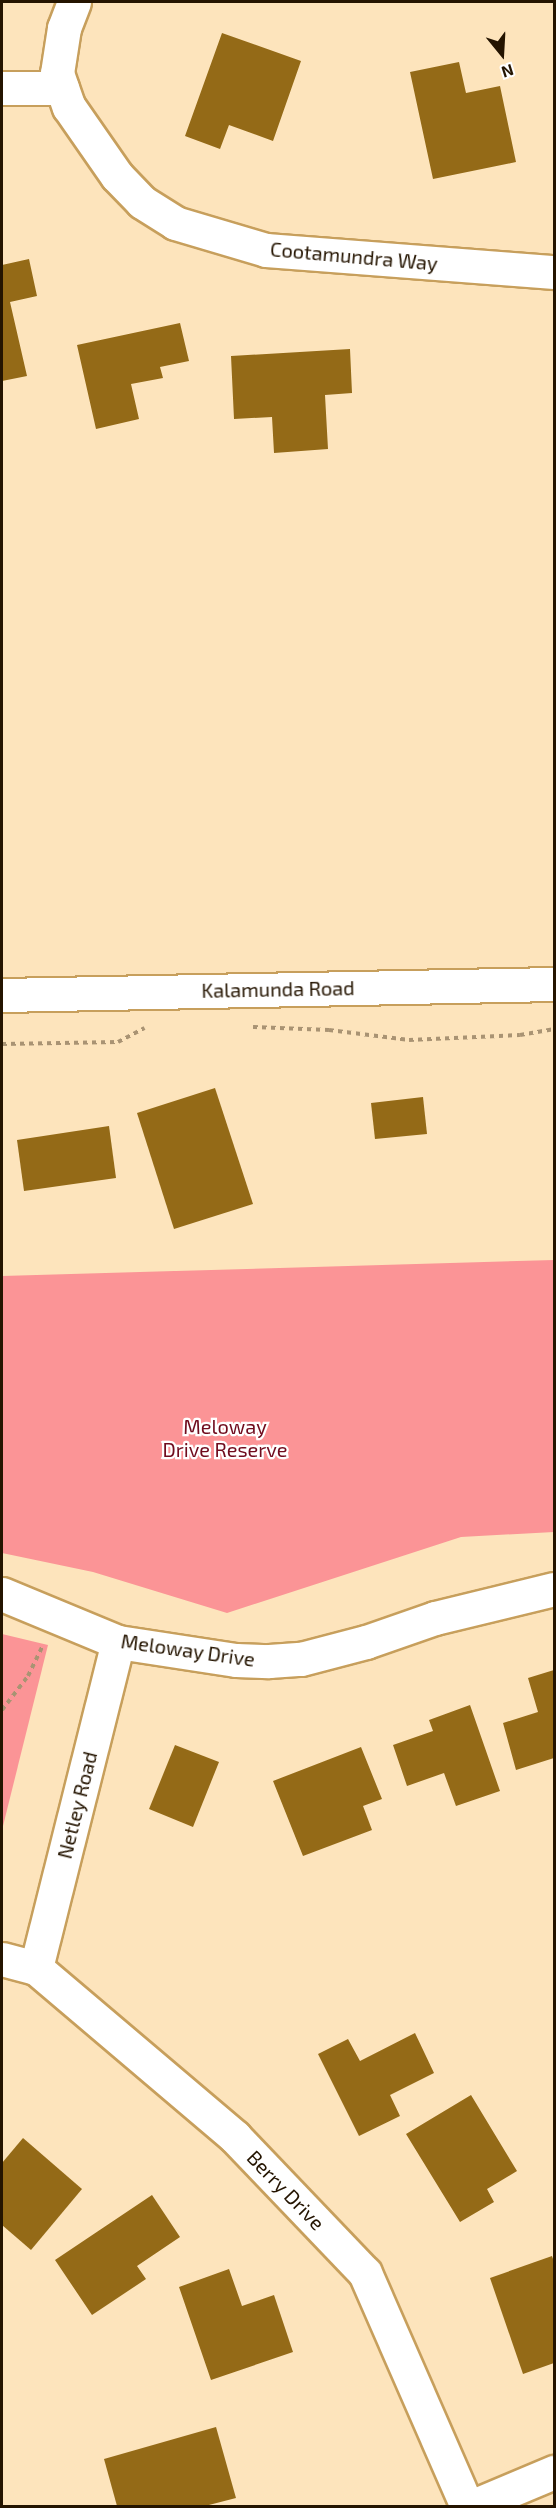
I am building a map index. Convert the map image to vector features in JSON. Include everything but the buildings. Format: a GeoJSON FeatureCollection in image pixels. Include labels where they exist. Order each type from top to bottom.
{"type":"FeatureCollection","features":[{"type":"Feature","properties":{"kind":"street","name":"Cootamundra Way"},"geometry":{"type":"LineString","coordinates":[[74,2],[64,28],[57,73],[69,107],[117,176],[142,202],[175,223],[266,250],[555,272]]}},
{"type":"Feature","properties":{"kind":"street"},"geometry":{"type":"LineString","coordinates":[[2,88],[62,88]]}},
{"type":"Feature","properties":{"kind":"street","name":"Kalamunda Road"},"geometry":{"type":"LineString","coordinates":[[2,995],[555,984]]}},
{"type":"Feature","properties":{"kind":"street","name":"Meloway Drive"},"geometry":{"type":"LineString","coordinates":[[2,1594],[118,1642],[236,1660],[269,1661],[301,1659],[366,1642],[435,1618],[555,1589]]}},
{"type":"Feature","properties":{"kind":"street","name":"Netley Road"},"geometry":{"type":"LineString","coordinates":[[36,1968],[118,1642]]}},
{"type":"Feature","properties":{"kind":"street","name":"Berry Drive"},"geometry":{"type":"LineString","coordinates":[[2,1959],[36,1968],[235,2137],[365,2273],[467,2506]]}},
{"type":"Feature","properties":{"kind":"street"},"geometry":{"type":"LineString","coordinates":[[473,2506],[555,2472]]}},
{"type":"Feature","properties":{"kind":"path"},"geometry":{"type":"LineString","coordinates":[[2,1044],[118,1042],[148,1027]]}},
{"type":"Feature","properties":{"kind":"path"},"geometry":{"type":"LineString","coordinates":[[249,1027],[329,1030],[410,1040],[520,1035],[555,1029]]}},
{"type":"Feature","properties":{"kind":"path"},"geometry":{"type":"LineString","coordinates":[[2,1710],[28,1676],[42,1647],[32,1644]]}},
{"type":"Feature","properties":{"kind":"green space","name":"Meloway Drive Reserve"},"geometry":{"type":"Polygon","coordinates":[[[554,1260],[554,1532],[461,1537],[227,1613],[93,1572],[2,1553],[2,1276],[554,1260]]]}},
{"type":"Feature","properties":{"kind":"green space"},"geometry":{"type":"Polygon","coordinates":[[[2,1634],[48,1645],[2,1830],[2,1634]]]}}]}
